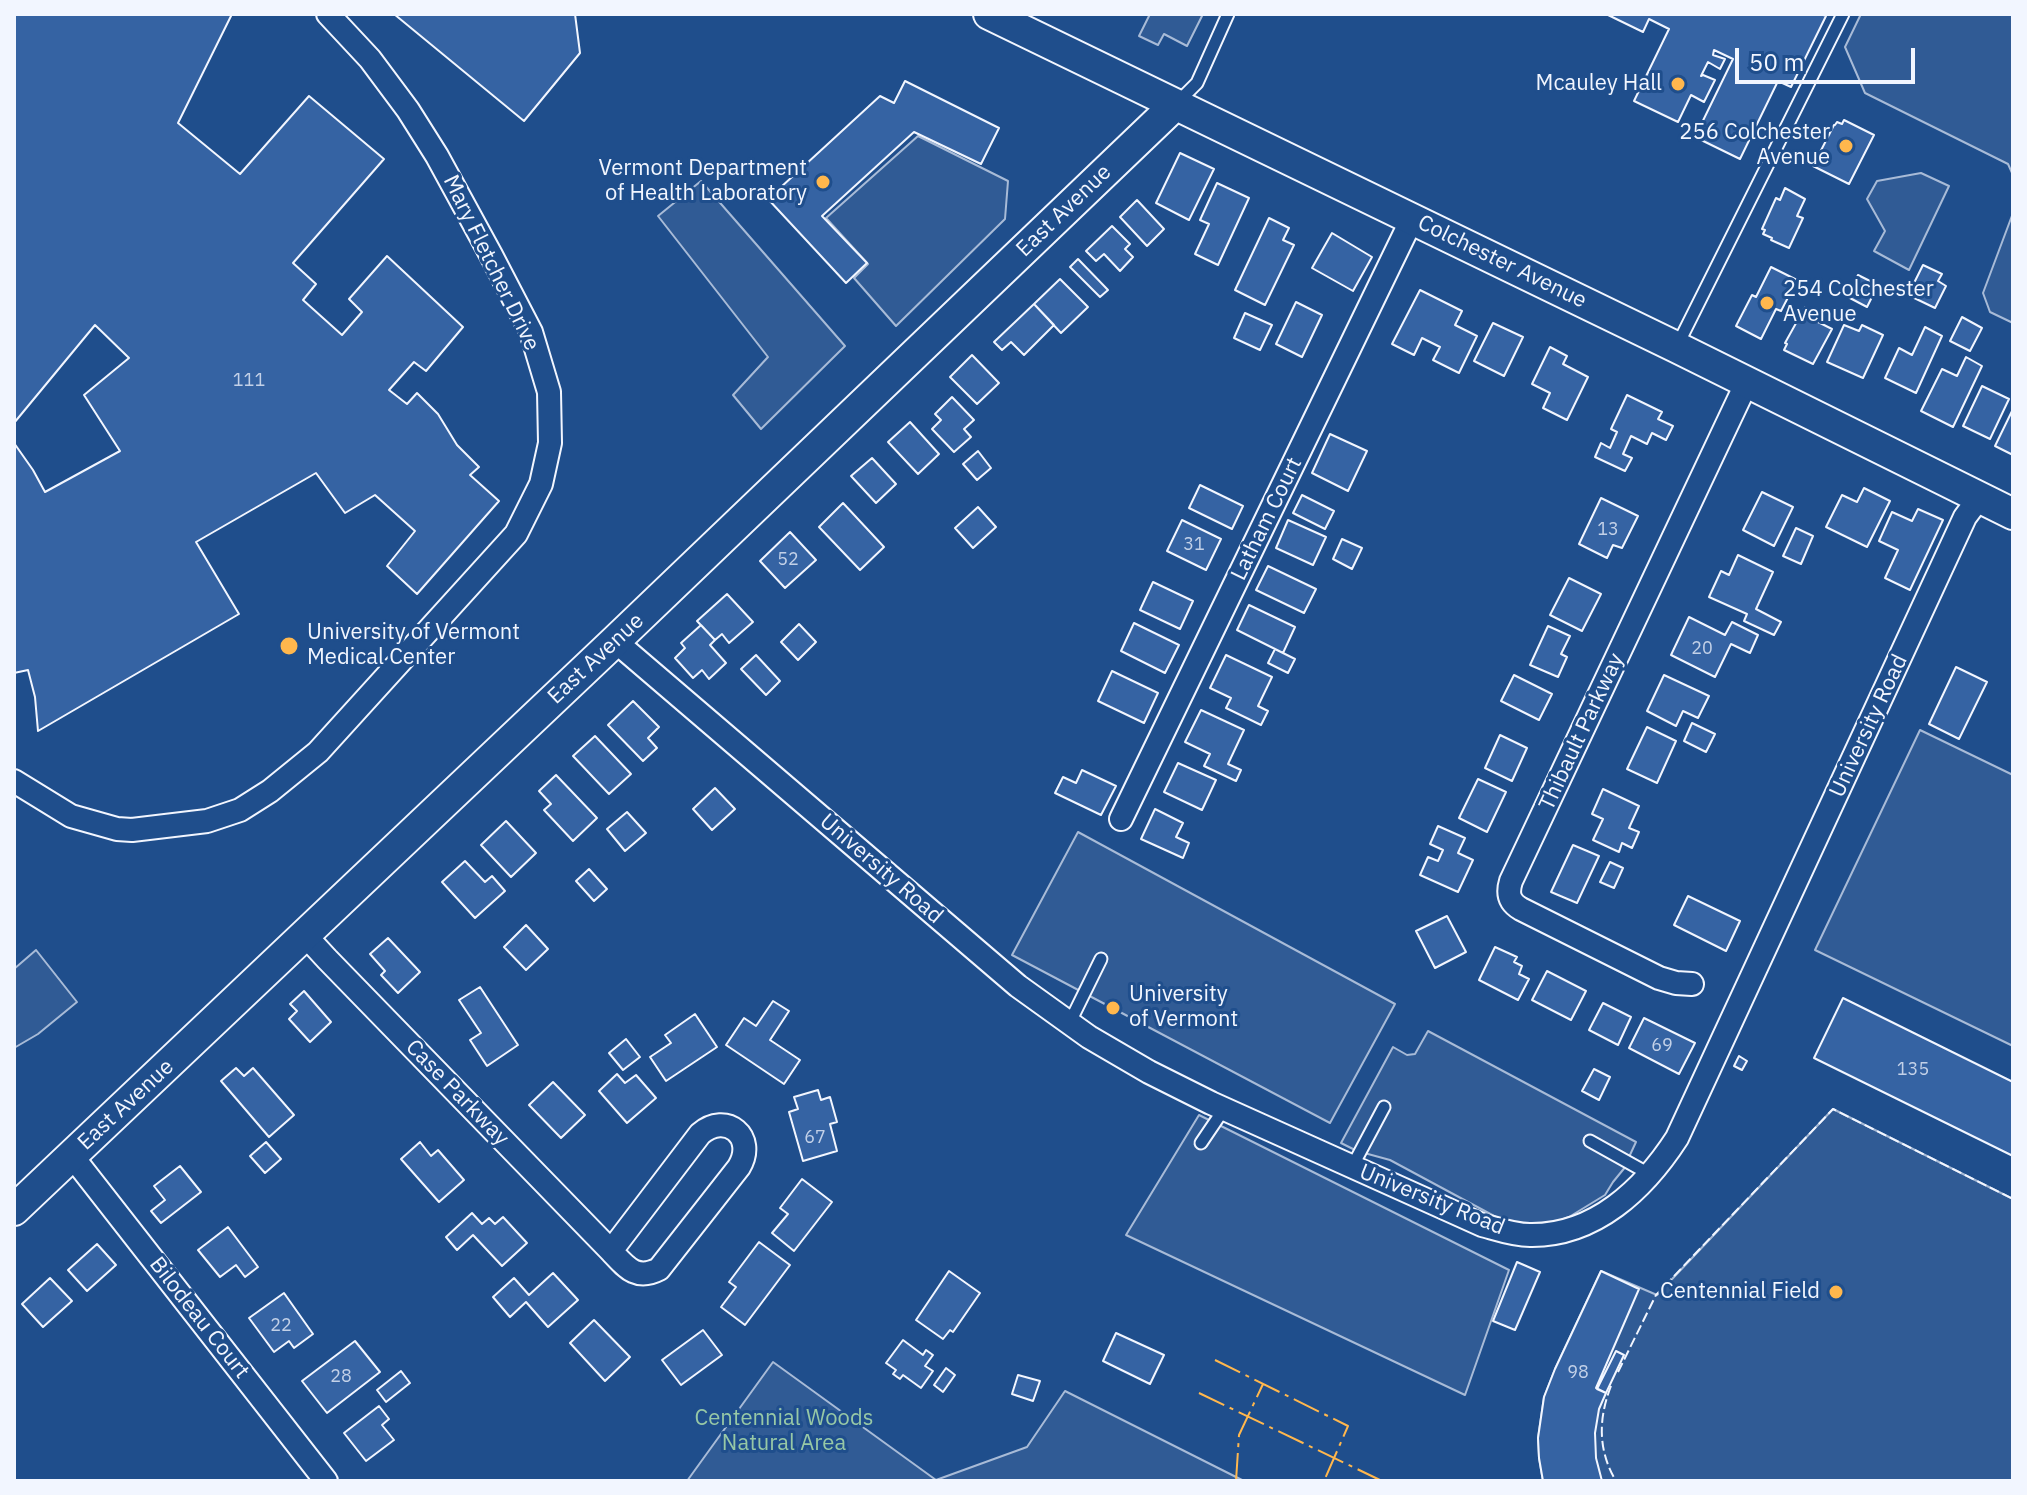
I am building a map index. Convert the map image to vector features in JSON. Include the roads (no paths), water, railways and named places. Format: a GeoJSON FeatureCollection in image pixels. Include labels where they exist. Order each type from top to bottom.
{"type":"FeatureCollection","features":[{"type":"Feature","properties":{"kind":"main road","name":"Colchester Avenue"},"geometry":{"type":"LineString","coordinates":[[989,14],[2013,514]]}},
{"type":"Feature","properties":{"kind":"main road","name":"East Avenue"},"geometry":{"type":"LineString","coordinates":[[14,1210],[1175,105]]}},
{"type":"Feature","properties":{"kind":"street","name":"Mary Fletcher Drive"},"geometry":{"type":"LineString","coordinates":[[14,781],[71,816],[117,829],[207,821],[240,810],[270,791],[318,752],[516,534],[541,484],[550,443],[549,392],[531,332],[437,156],[408,110],[370,59],[328,14]]}},
{"type":"Feature","properties":{"kind":"street","name":"Latham Court"},"geometry":{"type":"LineString","coordinates":[[1121,819],[1412,219]]}},
{"type":"Feature","properties":{"kind":"street","name":"Thibault Parkway"},"geometry":{"type":"LineString","coordinates":[[1692,984],[1659,978],[1521,909],[1512,903],[1509,892],[1511,881],[1747,382]]}},
{"type":"Feature","properties":{"kind":"street","name":"University Road"},"geometry":{"type":"LineString","coordinates":[[615,641],[1018,986],[1069,1024],[1149,1072],[1224,1109],[1482,1225],[1528,1235],[1554,1233],[1581,1226],[1628,1198],[1651,1175],[1677,1138],[1965,517],[1980,497]]}},
{"type":"Feature","properties":{"kind":"street","name":"Case Parkway"},"geometry":{"type":"LineString","coordinates":[[304,934],[611,1251],[634,1272],[650,1273],[659,1269],[742,1162],[744,1143],[736,1131],[717,1125],[700,1134],[611,1251]]}},
{"type":"Feature","properties":{"kind":"street","name":"Bilodeau Court"},"geometry":{"type":"LineString","coordinates":[[72,1156],[326,1481]]}},
{"type":"Feature","properties":{"kind":"lane"},"geometry":{"type":"LineString","coordinates":[[1175,105],[1197,83],[1228,14]]}},
{"type":"Feature","properties":{"kind":"lane"},"geometry":{"type":"LineString","coordinates":[[1676,347],[1843,14]]}},
{"type":"Feature","properties":{"kind":"lane"},"geometry":{"type":"LineString","coordinates":[[1069,1024],[1101,959]]}},
{"type":"Feature","properties":{"kind":"lane"},"geometry":{"type":"LineString","coordinates":[[1352,1167],[1384,1107]]}},
{"type":"Feature","properties":{"kind":"lane"},"geometry":{"type":"LineString","coordinates":[[1201,1143],[1224,1109]]}},
{"type":"Feature","properties":{"kind":"lane"},"geometry":{"type":"LineString","coordinates":[[1590,1141],[1651,1175]]}},
{"type":"Feature","properties":{"kind":"place","name":"Mcauley Hall"},"geometry":{"type":"Point","coordinates":[1678,84]}},
{"type":"Feature","properties":{"kind":"place","name":"256 Colchester Avenue"},"geometry":{"type":"Point","coordinates":[1846,146]}},
{"type":"Feature","properties":{"kind":"place","name":"Vermont Department of Health Laboratory"},"geometry":{"type":"Point","coordinates":[823,182]}},
{"type":"Feature","properties":{"kind":"place","name":"254 Colchester Avenue"},"geometry":{"type":"Point","coordinates":[1767,303]}},
{"type":"Feature","properties":{"kind":"place","name":"University of Vermont Medical Center"},"geometry":{"type":"Point","coordinates":[289,646]}},
{"type":"Feature","properties":{"kind":"place","name":"University of Vermont"},"geometry":{"type":"Point","coordinates":[1113,1008]}},
{"type":"Feature","properties":{"kind":"place","name":"Centennial Field"},"geometry":{"type":"Point","coordinates":[1836,1292]}},
{"type":"Feature","properties":{"kind":"park label","name":"Centennial Woods Natural Area"},"geometry":{"type":"Point","coordinates":[784,1432]}}]}
